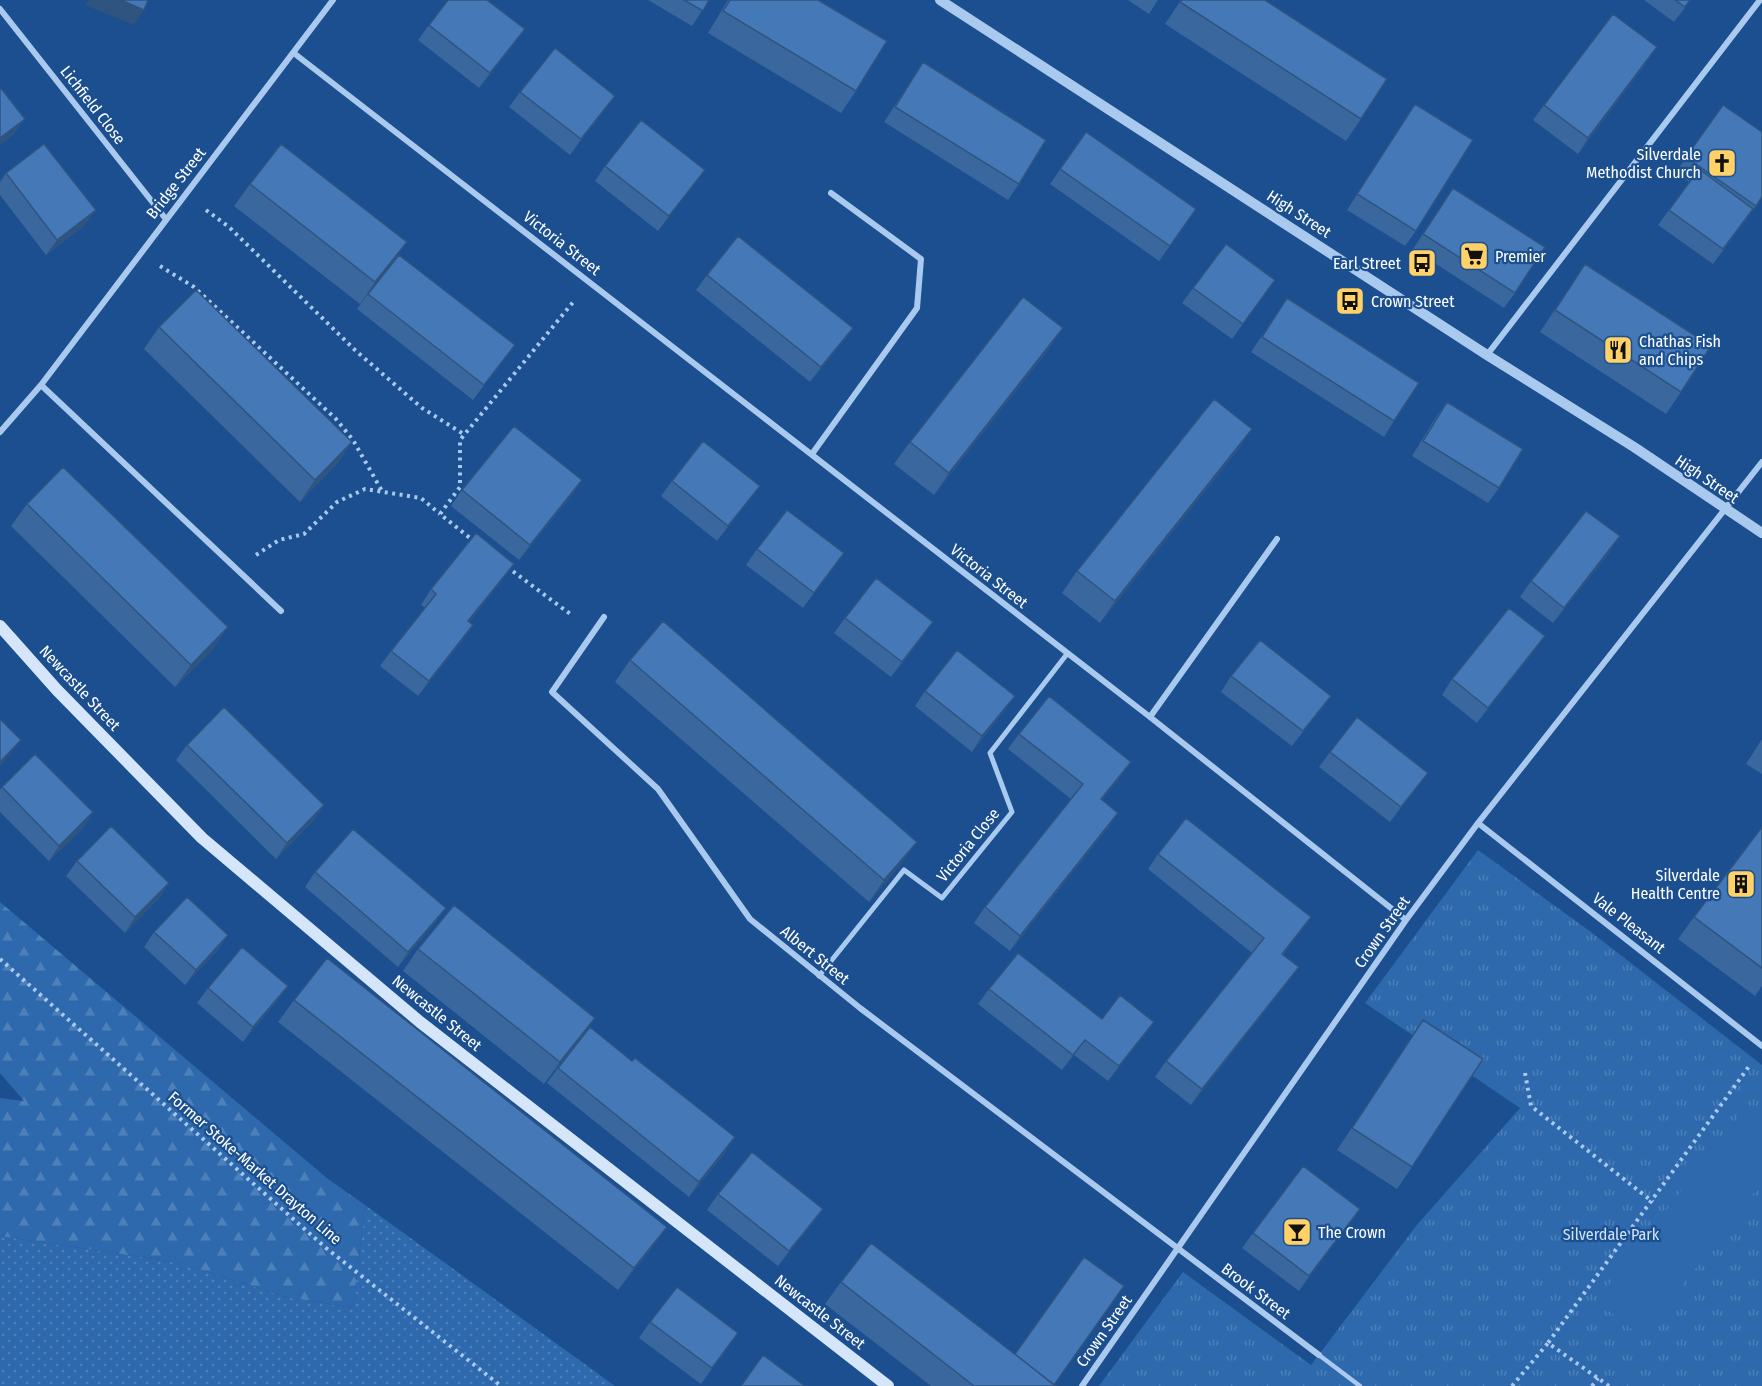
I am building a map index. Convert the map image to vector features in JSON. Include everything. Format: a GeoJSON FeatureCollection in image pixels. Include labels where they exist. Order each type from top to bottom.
{"type":"FeatureCollection","features":[{"type":"Feature","properties":{"kind":"main road","name":"Newcastle Street"},"geometry":{"type":"LineString","coordinates":[[0,626],[57,690],[202,838],[420,1022],[888,1386]]}},
{"type":"Feature","properties":{"kind":"street","name":"Bridge Street"},"geometry":{"type":"LineString","coordinates":[[0,432],[41,385],[165,218],[295,54],[333,0]]}},
{"type":"Feature","properties":{"kind":"street","name":"High Street"},"geometry":{"type":"LineString","coordinates":[[940,0],[1487,355],[1634,447],[1762,533]]}},
{"type":"Feature","properties":{"kind":"street"},"geometry":{"type":"LineString","coordinates":[[1487,355],[1760,0]]}},
{"type":"Feature","properties":{"kind":"street","name":"Lichfield Close"},"geometry":{"type":"LineString","coordinates":[[0,9],[165,218]]}},
{"type":"Feature","properties":{"kind":"street","name":"Victoria Street"},"geometry":{"type":"LineString","coordinates":[[295,54],[1150,717],[1406,920]]}},
{"type":"Feature","properties":{"kind":"street"},"geometry":{"type":"LineString","coordinates":[[812,454],[917,308],[921,259],[831,193]]}},
{"type":"Feature","properties":{"kind":"street"},"geometry":{"type":"LineString","coordinates":[[41,385],[281,611]]}},
{"type":"Feature","properties":{"kind":"street","name":"Crown Street"},"geometry":{"type":"LineString","coordinates":[[1082,1386],[1406,920],[1478,823],[1762,462]]}},
{"type":"Feature","properties":{"kind":"street"},"geometry":{"type":"LineString","coordinates":[[1150,717],[1277,539]]}},
{"type":"Feature","properties":{"kind":"street","name":"Albert Street"},"geometry":{"type":"LineString","coordinates":[[604,618],[552,692],[658,789],[750,919],[819,976],[1177,1249]]}},
{"type":"Feature","properties":{"kind":"street","name":"Victoria Close"},"geometry":{"type":"LineString","coordinates":[[819,976],[904,870],[942,898],[1012,812],[990,753],[1067,654]]}},
{"type":"Feature","properties":{"kind":"street","name":"Vale Pleasant"},"geometry":{"type":"LineString","coordinates":[[1478,823],[1762,1046]]}},
{"type":"Feature","properties":{"kind":"street","name":"Brook Street"},"geometry":{"type":"LineString","coordinates":[[1177,1249],[1319,1355]]}},
{"type":"Feature","properties":{"kind":"lane"},"geometry":{"type":"LineString","coordinates":[[1319,1355],[1360,1386]]}},
{"type":"Feature","properties":{"kind":"path"},"geometry":{"type":"LineString","coordinates":[[185,193],[229,227],[356,351],[415,402],[465,435]]}},
{"type":"Feature","properties":{"kind":"path"},"geometry":{"type":"LineString","coordinates":[[140,252],[194,287],[336,419],[353,440],[382,490]]}},
{"type":"Feature","properties":{"kind":"path"},"geometry":{"type":"LineString","coordinates":[[440,514],[460,487],[460,441],[589,282]]}},
{"type":"Feature","properties":{"kind":"path"},"geometry":{"type":"LineString","coordinates":[[236,568],[279,540],[304,534],[337,502],[365,489],[421,498],[480,546]]}},
{"type":"Feature","properties":{"kind":"path"},"geometry":{"type":"LineString","coordinates":[[506,566],[594,632]]}},
{"type":"Feature","properties":{"kind":"path","name":"Former Stoke-Market Drayton Line"},"geometry":{"type":"LineString","coordinates":[[0,959],[326,1248],[501,1386]]}},
{"type":"Feature","properties":{"kind":"path"},"geometry":{"type":"LineString","coordinates":[[1512,1386],[1548,1343],[1653,1202],[1756,1058]]}},
{"type":"Feature","properties":{"kind":"path"},"geometry":{"type":"LineString","coordinates":[[1525,1073],[1531,1106],[1653,1202]]}},
{"type":"Feature","properties":{"kind":"path"},"geometry":{"type":"LineString","coordinates":[[1548,1343],[1609,1386]]}},
{"type":"Feature","properties":{"kind":"path"},"geometry":{"type":"LineString","coordinates":[[1592,1386],[1598,1378]]}},
{"type":"Feature","properties":{"kind":"green space","name":"Silverdale Park"},"geometry":{"type":"Polygon","coordinates":[[[1478,850],[1591,932],[1762,1065],[1762,1386],[1099,1386],[1183,1272],[1311,1365],[1416,1226],[1520,1108],[1365,1003],[1478,850]]]}},
{"type":"Feature","properties":{"kind":"green space"},"geometry":{"type":"Polygon","coordinates":[[[0,902],[328,1179],[365,1205],[353,1308],[282,1296],[181,1263],[0,1236],[0,1098],[24,1101],[0,1073],[0,902]]]}},
{"type":"Feature","properties":{"kind":"green space"},"geometry":{"type":"Polygon","coordinates":[[[1740,1115],[1762,1131],[1762,1183],[1642,1337],[1596,1301],[1740,1115]]]}},
{"type":"Feature","properties":{"kind":"green space"},"geometry":{"type":"Polygon","coordinates":[[[365,1205],[615,1386],[0,1386],[0,1236],[181,1263],[282,1296],[353,1308],[365,1205]]]}},
{"type":"Feature","properties":{"kind":"building"},"geometry":{"type":"Polygon","coordinates":[[[121,0],[148,0],[144,10],[121,0]]]}},
{"type":"Feature","properties":{"kind":"building"},"geometry":{"type":"Polygon","coordinates":[[[448,0],[487,0],[525,29],[490,73],[429,25],[448,0]]]}},
{"type":"Feature","properties":{"kind":"building"},"geometry":{"type":"Polygon","coordinates":[[[684,0],[709,0],[703,11],[684,0]]]}},
{"type":"Feature","properties":{"kind":"building"},"geometry":{"type":"Polygon","coordinates":[[[730,0],[818,0],[887,41],[856,91],[723,11],[730,0]]]}},
{"type":"Feature","properties":{"kind":"building"},"geometry":{"type":"Polygon","coordinates":[[[1182,0],[1265,0],[1387,79],[1361,119],[1180,2],[1182,0]]]}},
{"type":"Feature","properties":{"kind":"building"},"geometry":{"type":"Polygon","coordinates":[[[1675,0],[1690,0],[1685,7],[1675,0]]]}},
{"type":"Feature","properties":{"kind":"building"},"geometry":{"type":"Polygon","coordinates":[[[1613,14],[1657,47],[1588,138],[1544,105],[1613,14]]]}},
{"type":"Feature","properties":{"kind":"building"},"geometry":{"type":"Polygon","coordinates":[[[555,48],[615,96],[581,139],[520,92],[555,48]]]}},
{"type":"Feature","properties":{"kind":"building"},"geometry":{"type":"Polygon","coordinates":[[[923,62],[1046,140],[1019,184],[895,107],[923,62]]]}},
{"type":"Feature","properties":{"kind":"building"},"geometry":{"type":"Polygon","coordinates":[[[0,87],[25,119],[0,138],[0,87]]]}},
{"type":"Feature","properties":{"kind":"building"},"geometry":{"type":"Polygon","coordinates":[[[1415,104],[1473,140],[1416,231],[1357,194],[1415,104]]]}},
{"type":"Feature","properties":{"kind":"building","name":"Silverdale Methodist Church"},"geometry":{"type":"Polygon","coordinates":[[[1723,105],[1762,132],[1762,197],[1756,206],[1686,157],[1723,105]]]}},
{"type":"Feature","properties":{"kind":"building"},"geometry":{"type":"Polygon","coordinates":[[[641,120],[705,170],[669,216],[605,166],[641,120]]]}},
{"type":"Feature","properties":{"kind":"building"},"geometry":{"type":"Polygon","coordinates":[[[1086,132],[1196,209],[1170,246],[1060,169],[1086,132]]]}},
{"type":"Feature","properties":{"kind":"building"},"geometry":{"type":"Polygon","coordinates":[[[44,144],[96,210],[57,240],[6,173],[44,144]]]}},
{"type":"Feature","properties":{"kind":"building"},"geometry":{"type":"Polygon","coordinates":[[[281,144],[407,242],[375,282],[250,184],[281,144]]]}},
{"type":"Feature","properties":{"kind":"building"},"geometry":{"type":"Polygon","coordinates":[[[1699,169],[1753,209],[1723,249],[1669,210],[1699,169]]]}},
{"type":"Feature","properties":{"kind":"building","name":"Premier"},"geometry":{"type":"Polygon","coordinates":[[[1453,188],[1545,247],[1515,293],[1423,234],[1453,188]]]}},
{"type":"Feature","properties":{"kind":"building"},"geometry":{"type":"Polygon","coordinates":[[[738,236],[853,328],[821,367],[707,275],[738,236]]]}},
{"type":"Feature","properties":{"kind":"building"},"geometry":{"type":"Polygon","coordinates":[[[1226,244],[1275,280],[1243,324],[1193,288],[1226,244]]]}},
{"type":"Feature","properties":{"kind":"building"},"geometry":{"type":"Polygon","coordinates":[[[399,255],[515,345],[484,385],[368,294],[399,255]]]}},
{"type":"Feature","properties":{"kind":"building"},"geometry":{"type":"Polygon","coordinates":[[[1585,264],[1711,346],[1681,392],[1555,310],[1585,264]]]}},
{"type":"Feature","properties":{"kind":"building"},"geometry":{"type":"Polygon","coordinates":[[[196,290],[352,442],[315,480],[159,327],[196,290]]]}},
{"type":"Feature","properties":{"kind":"building"},"geometry":{"type":"Polygon","coordinates":[[[1023,297],[1063,328],[949,473],[910,442],[1023,297]]]}},
{"type":"Feature","properties":{"kind":"building"},"geometry":{"type":"Polygon","coordinates":[[[1287,298],[1419,383],[1394,421],[1262,337],[1287,298]]]}},
{"type":"Feature","properties":{"kind":"building"},"geometry":{"type":"Polygon","coordinates":[[[1214,399],[1252,429],[1115,601],[1077,571],[1214,399]]]}},
{"type":"Feature","properties":{"kind":"building"},"geometry":{"type":"Polygon","coordinates":[[[1447,402],[1523,449],[1499,488],[1423,441],[1447,402]]]}},
{"type":"Feature","properties":{"kind":"building"},"geometry":{"type":"Polygon","coordinates":[[[514,426],[582,480],[530,545],[462,490],[514,426]]]}},
{"type":"Feature","properties":{"kind":"building"},"geometry":{"type":"Polygon","coordinates":[[[703,441],[760,486],[728,526],[672,481],[703,441]]]}},
{"type":"Feature","properties":{"kind":"building"},"geometry":{"type":"Polygon","coordinates":[[[63,467],[228,627],[191,665],[27,504],[63,467]]]}},
{"type":"Feature","properties":{"kind":"building"},"geometry":{"type":"Polygon","coordinates":[[[787,510],[844,553],[814,593],[757,549],[787,510]]]}},
{"type":"Feature","properties":{"kind":"building"},"geometry":{"type":"Polygon","coordinates":[[[1586,511],[1620,536],[1564,608],[1531,581],[1586,511]]]}},
{"type":"Feature","properties":{"kind":"building"},"geometry":{"type":"Polygon","coordinates":[[[476,533],[514,564],[468,621],[473,625],[429,681],[391,651],[436,594],[431,589],[476,533]]]}},
{"type":"Feature","properties":{"kind":"building"},"geometry":{"type":"Polygon","coordinates":[[[876,578],[933,622],[902,662],[845,618],[876,578]]]}},
{"type":"Feature","properties":{"kind":"building"},"geometry":{"type":"Polygon","coordinates":[[[1509,608],[1545,636],[1488,708],[1452,679],[1509,608]]]}},
{"type":"Feature","properties":{"kind":"building"},"geometry":{"type":"Polygon","coordinates":[[[663,621],[917,842],[884,880],[630,660],[663,621]]]}},
{"type":"Feature","properties":{"kind":"building"},"geometry":{"type":"Polygon","coordinates":[[[1260,640],[1331,696],[1303,731],[1231,676],[1260,640]]]}},
{"type":"Feature","properties":{"kind":"building"},"geometry":{"type":"Polygon","coordinates":[[[957,650],[1015,696],[982,736],[925,691],[957,650]]]}},
{"type":"Feature","properties":{"kind":"building"},"geometry":{"type":"Polygon","coordinates":[[[1049,696],[1131,762],[1101,799],[1118,813],[1020,936],[985,907],[1083,784],[1019,734],[1049,696]]]}},
{"type":"Feature","properties":{"kind":"building"},"geometry":{"type":"Polygon","coordinates":[[[224,707],[324,805],[287,843],[187,745],[224,707]]]}},
{"type":"Feature","properties":{"kind":"building"},"geometry":{"type":"Polygon","coordinates":[[[1357,717],[1428,773],[1401,807],[1330,752],[1357,717]]]}},
{"type":"Feature","properties":{"kind":"building"},"geometry":{"type":"Polygon","coordinates":[[[0,719],[21,740],[0,762],[0,719]]]}},
{"type":"Feature","properties":{"kind":"building"},"geometry":{"type":"Polygon","coordinates":[[[35,754],[93,812],[59,846],[2,787],[35,754]]]}},
{"type":"Feature","properties":{"kind":"building"},"geometry":{"type":"Polygon","coordinates":[[[1186,818],[1311,917],[1282,954],[1299,967],[1202,1089],[1166,1061],[1264,938],[1158,854],[1186,818]]]}},
{"type":"Feature","properties":{"kind":"building"},"geometry":{"type":"Polygon","coordinates":[[[111,826],[169,883],[135,917],[77,861],[111,826]]]}},
{"type":"Feature","properties":{"kind":"building","name":"Silverdale Health Centre"},"geometry":{"type":"Polygon","coordinates":[[[1762,827],[1762,968],[1694,917],[1762,827]]]}},
{"type":"Feature","properties":{"kind":"building"},"geometry":{"type":"Polygon","coordinates":[[[353,829],[446,908],[408,952],[315,872],[353,829]]]}},
{"type":"Feature","properties":{"kind":"building"},"geometry":{"type":"Polygon","coordinates":[[[187,897],[228,935],[196,970],[154,932],[187,897]]]}},
{"type":"Feature","properties":{"kind":"building"},"geometry":{"type":"Polygon","coordinates":[[[454,905],[595,1018],[560,1062],[418,949],[454,905]]]}},
{"type":"Feature","properties":{"kind":"building"},"geometry":{"type":"Polygon","coordinates":[[[242,947],[288,986],[253,1027],[208,988],[242,947]]]}},
{"type":"Feature","properties":{"kind":"building"},"geometry":{"type":"Polygon","coordinates":[[[1018,953],[1102,1019],[1120,995],[1154,1022],[1119,1066],[1085,1040],[1073,1055],[989,989],[1018,953]]]}},
{"type":"Feature","properties":{"kind":"building"},"geometry":{"type":"Polygon","coordinates":[[[327,958],[667,1227],[634,1268],[294,1000],[327,958]]]}},
{"type":"Feature","properties":{"kind":"building"},"geometry":{"type":"Polygon","coordinates":[[[1423,1020],[1483,1059],[1412,1167],[1352,1128],[1423,1020]]]}},
{"type":"Feature","properties":{"kind":"building"},"geometry":{"type":"Polygon","coordinates":[[[590,1027],[632,1061],[635,1058],[735,1137],[699,1182],[558,1068],[590,1027]]]}},
{"type":"Feature","properties":{"kind":"building"},"geometry":{"type":"Polygon","coordinates":[[[752,1152],[823,1209],[789,1251],[718,1194],[752,1152]]]}},
{"type":"Feature","properties":{"kind":"building"},"geometry":{"type":"Polygon","coordinates":[[[1303,1166],[1360,1209],[1309,1276],[1253,1233],[1303,1166]]]}},
{"type":"Feature","properties":{"kind":"building"},"geometry":{"type":"Polygon","coordinates":[[[871,1243],[1056,1386],[974,1386],[841,1282],[871,1243]]]}},
{"type":"Feature","properties":{"kind":"building"},"geometry":{"type":"Polygon","coordinates":[[[1084,1257],[1124,1286],[1054,1385],[1015,1354],[1084,1257]]]}},
{"type":"Feature","properties":{"kind":"building"},"geometry":{"type":"Polygon","coordinates":[[[677,1287],[738,1333],[712,1368],[650,1322],[677,1287]]]}},
{"type":"Feature","properties":{"kind":"building"},"geometry":{"type":"Polygon","coordinates":[[[763,1355],[805,1386],[741,1386],[763,1355]]]}},
{"type":"Feature","properties":{"kind":"place","name":"Silverdale Methodist Church"},"geometry":{"type":"Point","coordinates":[1722,163]}},
{"type":"Feature","properties":{"kind":"place","name":"Premier"},"geometry":{"type":"Point","coordinates":[1474,256]}},
{"type":"Feature","properties":{"kind":"place","name":"Earl Street"},"geometry":{"type":"Point","coordinates":[1422,263]}},
{"type":"Feature","properties":{"kind":"place","name":"Crown Street"},"geometry":{"type":"Point","coordinates":[1350,301]}},
{"type":"Feature","properties":{"kind":"place","name":"Chathas Fish and Chips"},"geometry":{"type":"Point","coordinates":[1618,350]}},
{"type":"Feature","properties":{"kind":"place","name":"Silverdale Health Centre"},"geometry":{"type":"Point","coordinates":[1741,884]}},
{"type":"Feature","properties":{"kind":"place","name":"The Crown"},"geometry":{"type":"Point","coordinates":[1297,1232]}}]}
